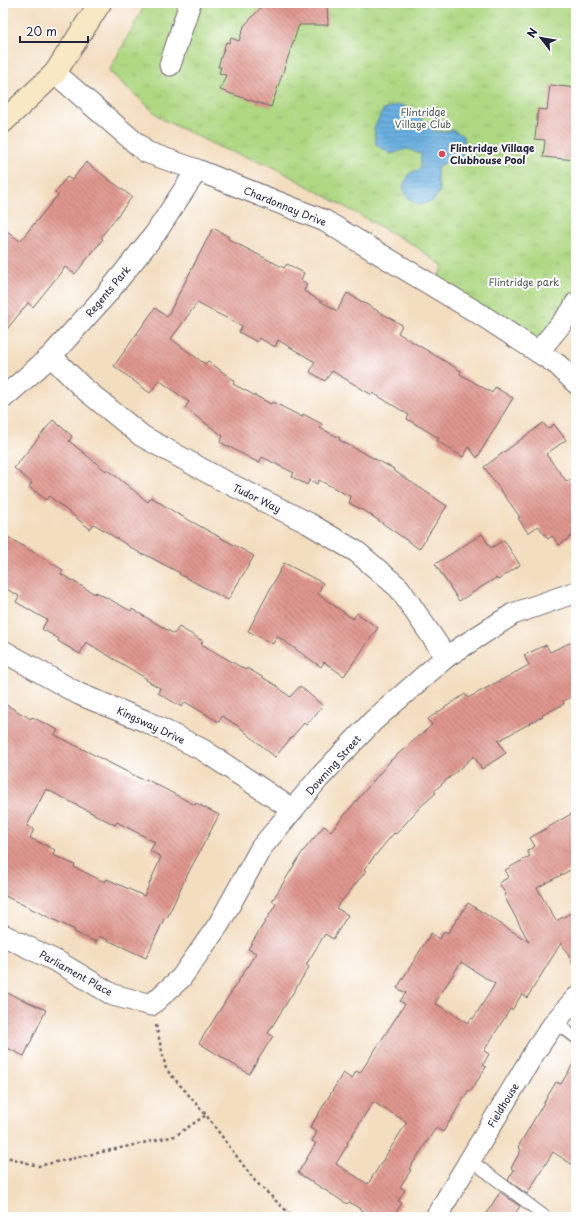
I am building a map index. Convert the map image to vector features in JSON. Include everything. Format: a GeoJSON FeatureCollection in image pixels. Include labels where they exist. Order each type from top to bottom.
{"type":"FeatureCollection","features":[{"type":"Feature","properties":{"kind":"street"},"geometry":{"type":"LineString","coordinates":[[3,122],[55,73],[100,3]]}},
{"type":"Feature","properties":{"kind":"street"},"geometry":{"type":"LineString","coordinates":[[170,65],[190,3]]}},
{"type":"Feature","properties":{"kind":"street","name":"Chardonnay Drive"},"geometry":{"type":"LineString","coordinates":[[55,73],[146,152],[197,170],[325,221],[483,316],[558,365],[576,383]]}},
{"type":"Feature","properties":{"kind":"street","name":"Regents Park"},"geometry":{"type":"LineString","coordinates":[[3,398],[51,356],[105,296],[155,234],[197,170]]}},
{"type":"Feature","properties":{"kind":"street"},"geometry":{"type":"LineString","coordinates":[[538,352],[576,304]]}},
{"type":"Feature","properties":{"kind":"street","name":"Tudor Way"},"geometry":{"type":"LineString","coordinates":[[51,356],[82,388],[142,436],[218,478],[308,523],[357,552],[399,588],[446,657]]}},
{"type":"Feature","properties":{"kind":"street","name":"Downing Street"},"geometry":{"type":"LineString","coordinates":[[151,1005],[180,978],[219,924],[261,848],[319,778],[373,721],[446,657],[513,614],[576,592]]}},
{"type":"Feature","properties":{"kind":"street","name":"Kingsway Drive"},"geometry":{"type":"LineString","coordinates":[[3,651],[79,694],[145,721],[203,750],[293,810]]}},
{"type":"Feature","properties":{"kind":"street","name":"Parliament Place"},"geometry":{"type":"LineString","coordinates":[[3,935],[60,963],[113,995],[151,1005]]}},
{"type":"Feature","properties":{"kind":"street","name":"Fieldhouse"},"geometry":{"type":"LineString","coordinates":[[436,1217],[534,1053],[555,1022],[576,998]]}},
{"type":"Feature","properties":{"kind":"lane"},"geometry":{"type":"LineString","coordinates":[[555,1022],[576,1038]]}},
{"type":"Feature","properties":{"kind":"lane"},"geometry":{"type":"LineString","coordinates":[[470,1160],[546,1217]]}},
{"type":"Feature","properties":{"kind":"path"},"geometry":{"type":"LineString","coordinates":[[151,1005],[166,1070],[206,1115],[255,1181],[293,1217]]}},
{"type":"Feature","properties":{"kind":"path"},"geometry":{"type":"LineString","coordinates":[[3,1156],[38,1166],[175,1136],[206,1115]]}},
{"type":"Feature","properties":{"kind":"green space","name":"Flintridge Village Club"},"geometry":{"type":"Polygon","coordinates":[[[146,3],[576,3],[576,303],[538,352],[433,286],[444,267],[415,246],[270,165],[223,149],[162,119],[109,71],[146,3]]]}},
{"type":"Feature","properties":{"kind":"water","name":"Flintridge Village Clubhouse Pool"},"geometry":{"type":"Polygon","coordinates":[[[399,104],[418,113],[424,124],[438,132],[453,130],[463,136],[466,147],[461,158],[448,161],[437,167],[437,181],[440,191],[433,201],[419,205],[407,197],[403,186],[410,173],[420,169],[421,154],[407,149],[391,154],[376,145],[374,128],[383,110],[399,104]]]}},
{"type":"Feature","properties":{"kind":"building"},"geometry":{"type":"Polygon","coordinates":[[[265,3],[327,3],[328,25],[299,25],[271,107],[220,90],[226,75],[219,73],[221,67],[218,67],[226,42],[229,43],[231,38],[239,41],[244,26],[265,3]]]}},
{"type":"Feature","properties":{"kind":"building"},"geometry":{"type":"Polygon","coordinates":[[[550,85],[576,88],[576,160],[543,157],[545,140],[535,139],[538,109],[547,110],[550,85]]]}},
{"type":"Feature","properties":{"kind":"building"},"geometry":{"type":"Polygon","coordinates":[[[86,162],[132,197],[101,237],[103,239],[75,274],[65,267],[33,307],[28,303],[3,334],[3,228],[20,241],[58,195],[55,192],[67,177],[72,180],[86,162]]]}},
{"type":"Feature","properties":{"kind":"building"},"geometry":{"type":"Polygon","coordinates":[[[213,228],[229,237],[228,239],[284,268],[287,264],[304,273],[301,280],[307,284],[304,291],[337,311],[347,293],[402,325],[398,333],[461,371],[460,374],[492,393],[495,387],[513,398],[477,458],[469,447],[463,457],[437,441],[439,438],[407,419],[409,415],[373,393],[372,395],[332,371],[325,381],[310,372],[315,362],[278,340],[275,347],[259,338],[257,342],[239,332],[242,326],[197,303],[171,339],[205,364],[208,361],[235,381],[233,384],[271,404],[273,402],[302,417],[303,414],[322,424],[320,428],[340,438],[339,440],[394,469],[393,470],[447,506],[419,549],[368,513],[349,503],[351,497],[319,480],[317,484],[310,480],[307,485],[292,477],[294,473],[262,457],[259,463],[220,442],[223,436],[185,408],[189,402],[159,380],[150,393],[114,366],[155,308],[167,317],[213,228]]]}},
{"type":"Feature","properties":{"kind":"building"},"geometry":{"type":"Polygon","coordinates":[[[53,420],[72,436],[69,441],[148,502],[151,497],[176,513],[254,556],[228,600],[179,574],[180,573],[144,554],[143,555],[94,524],[90,529],[49,496],[46,500],[29,487],[32,483],[14,468],[53,420]]]}},
{"type":"Feature","properties":{"kind":"building"},"geometry":{"type":"Polygon","coordinates":[[[543,423],[548,429],[554,424],[566,440],[546,454],[567,482],[576,476],[576,533],[559,545],[552,536],[548,539],[538,526],[528,533],[518,518],[520,517],[484,467],[543,423]]]}},
{"type":"Feature","properties":{"kind":"building"},"geometry":{"type":"Polygon","coordinates":[[[3,534],[63,570],[61,574],[95,594],[96,592],[131,611],[132,609],[174,634],[179,627],[203,641],[201,644],[246,670],[247,668],[277,686],[290,697],[300,686],[323,706],[306,725],[304,723],[275,757],[238,726],[222,716],[219,722],[185,702],[182,707],[158,693],[160,688],[146,680],[147,679],[86,642],[80,654],[58,641],[59,639],[42,629],[47,620],[16,602],[19,596],[3,587],[3,534]]]}},
{"type":"Feature","properties":{"kind":"building"},"geometry":{"type":"Polygon","coordinates":[[[482,534],[491,548],[504,540],[520,565],[498,580],[496,578],[459,601],[435,564],[482,534]]]}},
{"type":"Feature","properties":{"kind":"building"},"geometry":{"type":"Polygon","coordinates":[[[284,563],[323,583],[318,594],[353,619],[357,613],[378,628],[344,676],[324,662],[321,667],[277,636],[273,644],[248,631],[284,563]]]}},
{"type":"Feature","properties":{"kind":"building"},"geometry":{"type":"Polygon","coordinates":[[[576,640],[576,695],[563,701],[564,704],[498,741],[506,753],[482,769],[474,756],[434,791],[436,793],[420,807],[396,834],[394,833],[364,869],[366,871],[336,908],[348,915],[333,939],[325,934],[306,965],[309,967],[268,1033],[273,1036],[249,1074],[199,1043],[256,953],[248,949],[276,904],[272,901],[303,851],[324,826],[331,831],[391,760],[432,725],[428,719],[465,694],[468,698],[529,665],[524,655],[546,645],[550,652],[576,640]]]}},
{"type":"Feature","properties":{"kind":"building"},"geometry":{"type":"Polygon","coordinates":[[[3,703],[31,719],[32,717],[58,730],[55,735],[145,781],[146,779],[195,805],[196,803],[219,815],[183,883],[167,918],[165,917],[146,958],[99,936],[96,942],[74,932],[75,930],[3,895],[3,703]],[[46,789],[27,826],[34,829],[30,838],[55,850],[53,855],[75,865],[74,867],[105,882],[107,879],[144,896],[161,857],[150,851],[155,842],[117,822],[115,825],[46,789]]]}},
{"type":"Feature","properties":{"kind":"building"},"geometry":{"type":"Polygon","coordinates":[[[576,811],[576,867],[537,888],[556,921],[576,910],[576,968],[561,943],[527,998],[522,994],[512,1010],[510,1009],[484,1051],[489,1054],[483,1065],[486,1067],[471,1091],[469,1090],[443,1132],[436,1128],[409,1169],[411,1170],[400,1187],[405,1190],[398,1201],[402,1203],[393,1217],[373,1217],[349,1202],[347,1204],[298,1173],[316,1143],[312,1141],[317,1132],[310,1128],[343,1073],[352,1079],[356,1071],[360,1073],[405,1004],[400,1001],[406,993],[397,988],[431,933],[440,939],[444,931],[448,933],[468,903],[529,942],[504,896],[506,895],[499,883],[509,877],[505,870],[530,856],[527,851],[535,846],[530,838],[576,811]],[[461,962],[435,1003],[468,1023],[471,1018],[473,1019],[495,984],[461,962]],[[373,1102],[347,1143],[348,1144],[336,1164],[368,1184],[407,1122],[373,1102]]]}},
{"type":"Feature","properties":{"kind":"building"},"geometry":{"type":"Polygon","coordinates":[[[3,991],[46,1010],[24,1056],[3,1046],[3,991]]]}},
{"type":"Feature","properties":{"kind":"building"},"geometry":{"type":"Polygon","coordinates":[[[576,1059],[576,1167],[553,1152],[527,1194],[508,1180],[514,1170],[511,1168],[521,1150],[518,1147],[556,1082],[561,1084],[576,1059]]]}},
{"type":"Feature","properties":{"kind":"building"},"geometry":{"type":"Polygon","coordinates":[[[500,1192],[520,1206],[513,1217],[484,1217],[500,1192]]]}},
{"type":"Feature","properties":{"kind":"place","name":"Flintridge Village Clubhouse Pool"},"geometry":{"type":"Point","coordinates":[442,154]}},
{"type":"Feature","properties":{"kind":"park label","name":"Flintridge park"},"geometry":{"type":"Point","coordinates":[524,282]}}]}
